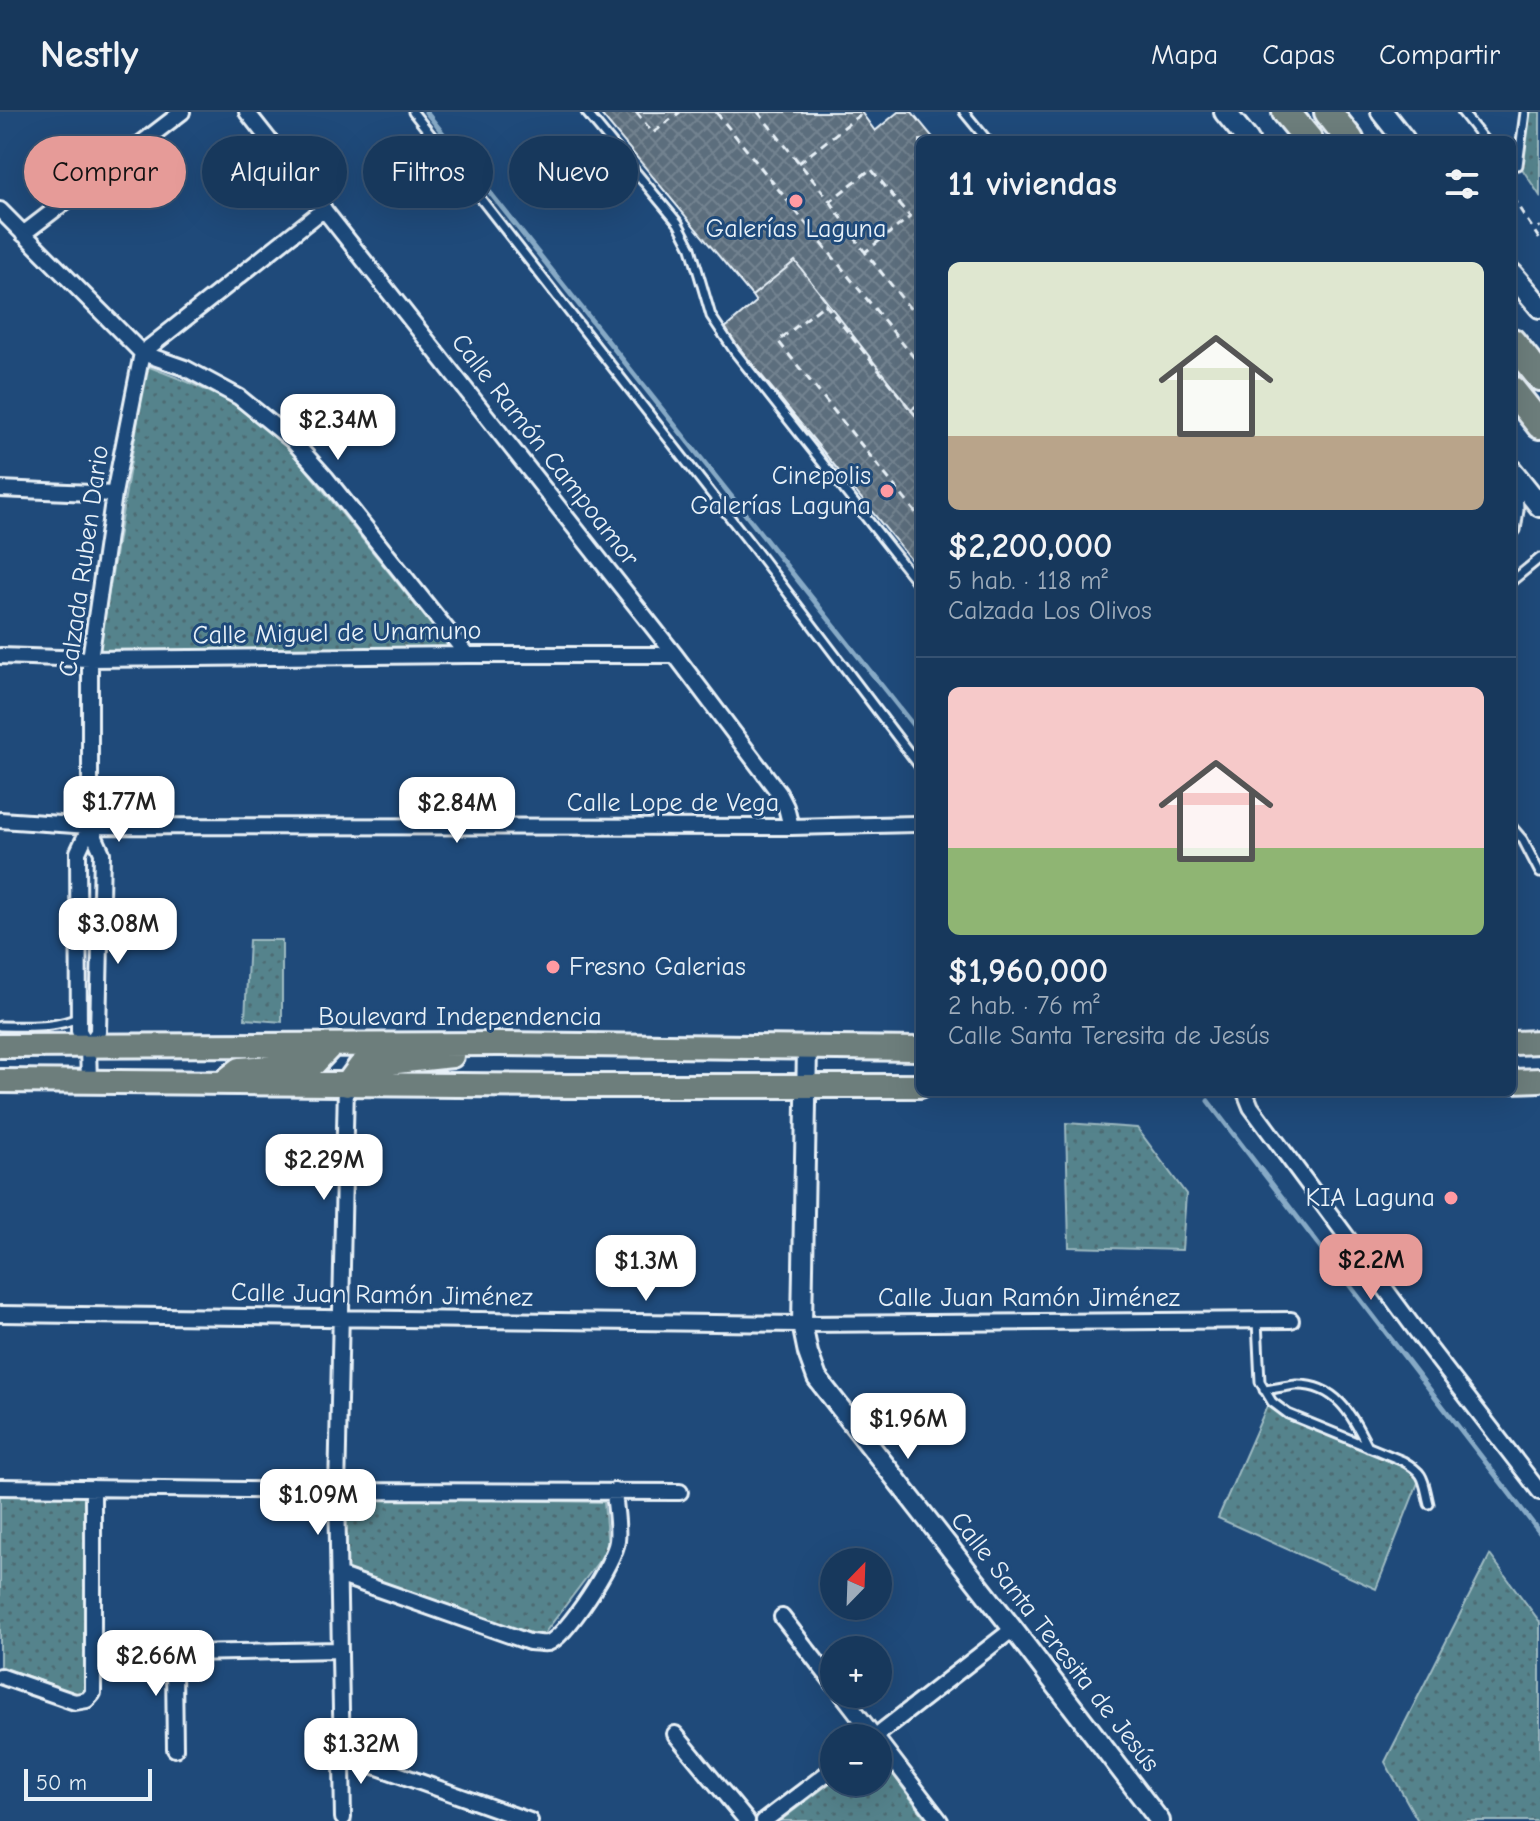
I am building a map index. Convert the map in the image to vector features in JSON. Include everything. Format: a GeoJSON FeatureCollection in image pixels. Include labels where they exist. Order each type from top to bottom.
{"type":"FeatureCollection","features":[{"type":"Feature","properties":{"kind":"highway"},"geometry":{"type":"LineString","coordinates":[[1286,112],[1306,136]]}},
{"type":"Feature","properties":{"kind":"highway"},"geometry":{"type":"LineString","coordinates":[[1328,112],[1347,136]]}},
{"type":"Feature","properties":{"kind":"highway"},"geometry":{"type":"LineString","coordinates":[[1516,347],[1540,377]]}},
{"type":"Feature","properties":{"kind":"highway"},"geometry":{"type":"LineString","coordinates":[[1516,395],[1540,425]]}},
{"type":"Feature","properties":{"kind":"main road"},"geometry":{"type":"LineString","coordinates":[[1382,112],[1401,136]]}},
{"type":"Feature","properties":{"kind":"main road"},"geometry":{"type":"LineString","coordinates":[[1516,279],[1540,307]]}},
{"type":"Feature","properties":{"kind":"main road"},"geometry":{"type":"LineString","coordinates":[[1516,477],[1540,506]]}},
{"type":"Feature","properties":{"kind":"main road"},"geometry":{"type":"LineString","coordinates":[[346,1085],[360,1066],[454,1056],[500,1044]]}},
{"type":"Feature","properties":{"kind":"main road","name":"Boulevard Independencia"},"geometry":{"type":"LineString","coordinates":[[0,1046],[500,1044],[916,1049]]}},
{"type":"Feature","properties":{"kind":"main road"},"geometry":{"type":"LineString","coordinates":[[222,1084],[240,1069],[314,1064],[332,1045]]}},
{"type":"Feature","properties":{"kind":"main road"},"geometry":{"type":"LineString","coordinates":[[1516,1081],[1540,1080]]}},
{"type":"Feature","properties":{"kind":"main road"},"geometry":{"type":"LineString","coordinates":[[0,1081],[916,1086]]}},
{"type":"Feature","properties":{"kind":"street"},"geometry":{"type":"LineString","coordinates":[[23,234],[182,112]]}},
{"type":"Feature","properties":{"kind":"street","name":"Calle Ramón Campoamor"},"geometry":{"type":"LineString","coordinates":[[247,112],[675,655],[779,793],[791,827]]}},
{"type":"Feature","properties":{"kind":"street"},"geometry":{"type":"LineString","coordinates":[[142,353],[324,209]]}},
{"type":"Feature","properties":{"kind":"street"},"geometry":{"type":"LineString","coordinates":[[0,210],[142,353],[185,368],[239,397],[293,441],[327,479],[467,655]]}},
{"type":"Feature","properties":{"kind":"street","name":"Calzada Ruben Dario"},"geometry":{"type":"LineString","coordinates":[[88,1046],[98,1032],[102,853],[90,826],[90,659],[114,494],[142,353]]}},
{"type":"Feature","properties":{"kind":"street"},"geometry":{"type":"LineString","coordinates":[[0,489],[114,494]]}},
{"type":"Feature","properties":{"kind":"street","name":"Calle Miguel de Unamuno"},"geometry":{"type":"LineString","coordinates":[[0,656],[90,659],[675,655]]}},
{"type":"Feature","properties":{"kind":"street","name":"Calle Lope de Vega"},"geometry":{"type":"LineString","coordinates":[[0,820],[90,826],[791,827],[915,824]]}},
{"type":"Feature","properties":{"kind":"street","name":"Calzada Ruben Dario"},"geometry":{"type":"LineString","coordinates":[[89,1082],[88,1046],[79,1031],[78,852],[90,826]]}},
{"type":"Feature","properties":{"kind":"street","name":"Calle Santa Teresita de Jesús"},"geometry":{"type":"LineString","coordinates":[[807,1048],[802,1324],[817,1378],[1160,1821]]}},
{"type":"Feature","properties":{"kind":"street"},"geometry":{"type":"LineString","coordinates":[[343,1818],[337,1491],[346,1085]]}},
{"type":"Feature","properties":{"kind":"street"},"geometry":{"type":"LineString","coordinates":[[1247,1096],[1251,1107],[1423,1340],[1540,1492]]}},
{"type":"Feature","properties":{"kind":"street","name":"Calle Juan Ramón Jiménez"},"geometry":{"type":"LineString","coordinates":[[0,1314],[802,1324],[1291,1320]]}},
{"type":"Feature","properties":{"kind":"street"},"geometry":{"type":"LineString","coordinates":[[0,1487],[680,1492]]}},
{"type":"Feature","properties":{"kind":"street"},"geometry":{"type":"LineString","coordinates":[[0,1676],[75,1702],[87,1700],[93,1693],[93,1488]]}},
{"type":"Feature","properties":{"kind":"street"},"geometry":{"type":"LineString","coordinates":[[338,1575],[529,1642],[547,1643],[562,1633],[614,1555],[618,1540],[614,1491]]}},
{"type":"Feature","properties":{"kind":"street"},"geometry":{"type":"LineString","coordinates":[[782,1617],[820,1666]]}},
{"type":"Feature","properties":{"kind":"street"},"geometry":{"type":"LineString","coordinates":[[892,1725],[1013,1629]]}},
{"type":"Feature","properties":{"kind":"street"},"geometry":{"type":"LineString","coordinates":[[175,1749],[174,1667],[186,1653],[339,1650]]}},
{"type":"Feature","properties":{"kind":"street"},"geometry":{"type":"LineString","coordinates":[[853,1708],[865,1724]]}},
{"type":"Feature","properties":{"kind":"street"},"geometry":{"type":"LineString","coordinates":[[675,1734],[747,1821]]}},
{"type":"Feature","properties":{"kind":"street"},"geometry":{"type":"LineString","coordinates":[[341,1754],[512,1818],[530,1821]]}},
{"type":"Feature","properties":{"kind":"street"},"geometry":{"type":"LineString","coordinates":[[892,1759],[940,1821]]}},
{"type":"Feature","properties":{"kind":"street"},"geometry":{"type":"LineString","coordinates":[[764,1821],[820,1779]]}},
{"type":"Feature","properties":{"kind":"lane"},"geometry":{"type":"LineString","coordinates":[[413,112],[760,556],[916,762]]}},
{"type":"Feature","properties":{"kind":"lane"},"geometry":{"type":"LineString","coordinates":[[586,112],[678,223],[691,248],[711,316],[735,352],[916,581]]}},
{"type":"Feature","properties":{"kind":"lane"},"geometry":{"type":"LineString","coordinates":[[964,112],[984,136]]}},
{"type":"Feature","properties":{"kind":"lane"},"geometry":{"type":"LineString","coordinates":[[1462,112],[1481,136]]}},
{"type":"Feature","properties":{"kind":"lane"},"geometry":{"type":"LineString","coordinates":[[1516,165],[1525,112]]}},
{"type":"Feature","properties":{"kind":"lane"},"geometry":{"type":"LineString","coordinates":[[1516,489],[1519,510],[1516,530]]}},
{"type":"Feature","properties":{"kind":"lane"},"geometry":{"type":"LineString","coordinates":[[1516,578],[1540,558]]}},
{"type":"Feature","properties":{"kind":"lane"},"geometry":{"type":"LineString","coordinates":[[1516,832],[1540,873]]}},
{"type":"Feature","properties":{"kind":"lane"},"geometry":{"type":"LineString","coordinates":[[79,957],[99,957]]}},
{"type":"Feature","properties":{"kind":"lane"},"geometry":{"type":"LineString","coordinates":[[0,1026],[56,1025],[79,1017]]}},
{"type":"Feature","properties":{"kind":"lane"},"geometry":{"type":"LineString","coordinates":[[1257,1321],[1260,1382],[1272,1402],[1288,1414],[1403,1461],[1419,1471],[1429,1504]]}},
{"type":"Feature","properties":{"kind":"lane"},"geometry":{"type":"LineString","coordinates":[[1264,1390],[1298,1385],[1336,1397],[1350,1412],[1368,1447]]}},
{"type":"Feature","properties":{"kind":"path"},"geometry":{"type":"LineString","coordinates":[[636,112],[653,133],[680,112]]}},
{"type":"Feature","properties":{"kind":"path"},"geometry":{"type":"LineString","coordinates":[[716,112],[916,360]]}},
{"type":"Feature","properties":{"kind":"path"},"geometry":{"type":"LineString","coordinates":[[758,112],[830,201],[865,252],[916,316]]}},
{"type":"Feature","properties":{"kind":"path"},"geometry":{"type":"LineString","coordinates":[[799,163],[862,113]]}},
{"type":"Feature","properties":{"kind":"path"},"geometry":{"type":"LineString","coordinates":[[830,201],[871,169],[910,217],[865,252]]}},
{"type":"Feature","properties":{"kind":"path"},"geometry":{"type":"LineString","coordinates":[[1516,203],[1540,240]]}},
{"type":"Feature","properties":{"kind":"path"},"geometry":{"type":"LineString","coordinates":[[916,416],[825,304],[778,341],[916,513]]}},
{"type":"Feature","properties":{"kind":"path"},"geometry":{"type":"LineString","coordinates":[[911,410],[916,406]]}},
{"type":"Feature","properties":{"kind":"green space"},"geometry":{"type":"Polygon","coordinates":[[[1529,112],[1540,112],[1540,196],[1521,167],[1529,112]]]}},
{"type":"Feature","properties":{"kind":"green space"},"geometry":{"type":"Polygon","coordinates":[[[147,366],[242,407],[289,448],[449,647],[99,651],[147,366]]]}},
{"type":"Feature","properties":{"kind":"green space"},"geometry":{"type":"Polygon","coordinates":[[[249,940],[282,940],[282,1022],[245,1019],[249,940]]]}},
{"type":"Feature","properties":{"kind":"green space"},"geometry":{"type":"Polygon","coordinates":[[[1066,1123],[1137,1128],[1186,1194],[1182,1250],[1069,1247],[1066,1123]]]}},
{"type":"Feature","properties":{"kind":"green space"},"geometry":{"type":"Polygon","coordinates":[[[1267,1406],[1421,1475],[1376,1589],[1218,1518],[1267,1406]]]}},
{"type":"Feature","properties":{"kind":"green space"},"geometry":{"type":"Polygon","coordinates":[[[0,1495],[86,1496],[86,1690],[77,1694],[0,1666],[0,1495]]]}},
{"type":"Feature","properties":{"kind":"green space"},"geometry":{"type":"Polygon","coordinates":[[[341,1497],[604,1502],[608,1549],[543,1635],[530,1638],[343,1572],[341,1497]]]}},
{"type":"Feature","properties":{"kind":"green space"},"geometry":{"type":"Polygon","coordinates":[[[1490,1555],[1540,1622],[1540,1821],[1418,1821],[1385,1762],[1490,1555]]]}},
{"type":"Feature","properties":{"kind":"green space"},"geometry":{"type":"Polygon","coordinates":[[[892,1773],[927,1821],[780,1821],[820,1791],[820,1796],[892,1796],[892,1773]]]}},
{"type":"Feature","properties":{"kind":"building","name":"Galerías Laguna"},"geometry":{"type":"Polygon","coordinates":[[[599,112],[861,112],[875,131],[898,112],[912,112],[932,136],[916,136],[916,406],[911,410],[795,261],[752,296],[638,159],[638,136],[619,136],[599,112]]]}},
{"type":"Feature","properties":{"kind":"building","name":"Cinepolis Galerías Laguna"},"geometry":{"type":"Polygon","coordinates":[[[795,261],[911,410],[916,406],[916,566],[724,329],[756,302],[752,296],[795,261]]]}},
{"type":"Feature","properties":{"kind":"waterway"},"geometry":{"type":"LineString","coordinates":[[426,112],[916,729]]}},
{"type":"Feature","properties":{"kind":"waterway"},"geometry":{"type":"LineString","coordinates":[[1208,1101],[1540,1533]]}},
{"type":"Feature","properties":{"kind":"place","name":"Galerías Laguna"},"geometry":{"type":"Point","coordinates":[796,201]}},
{"type":"Feature","properties":{"kind":"place","name":"Cinepolis Galerías Laguna"},"geometry":{"type":"Point","coordinates":[887,491]}},
{"type":"Feature","properties":{"kind":"place","name":"Fresno Galerias"},"geometry":{"type":"Point","coordinates":[553,967]}},
{"type":"Feature","properties":{"kind":"place","name":"KIA Laguna"},"geometry":{"type":"Point","coordinates":[1451,1198]}}]}
